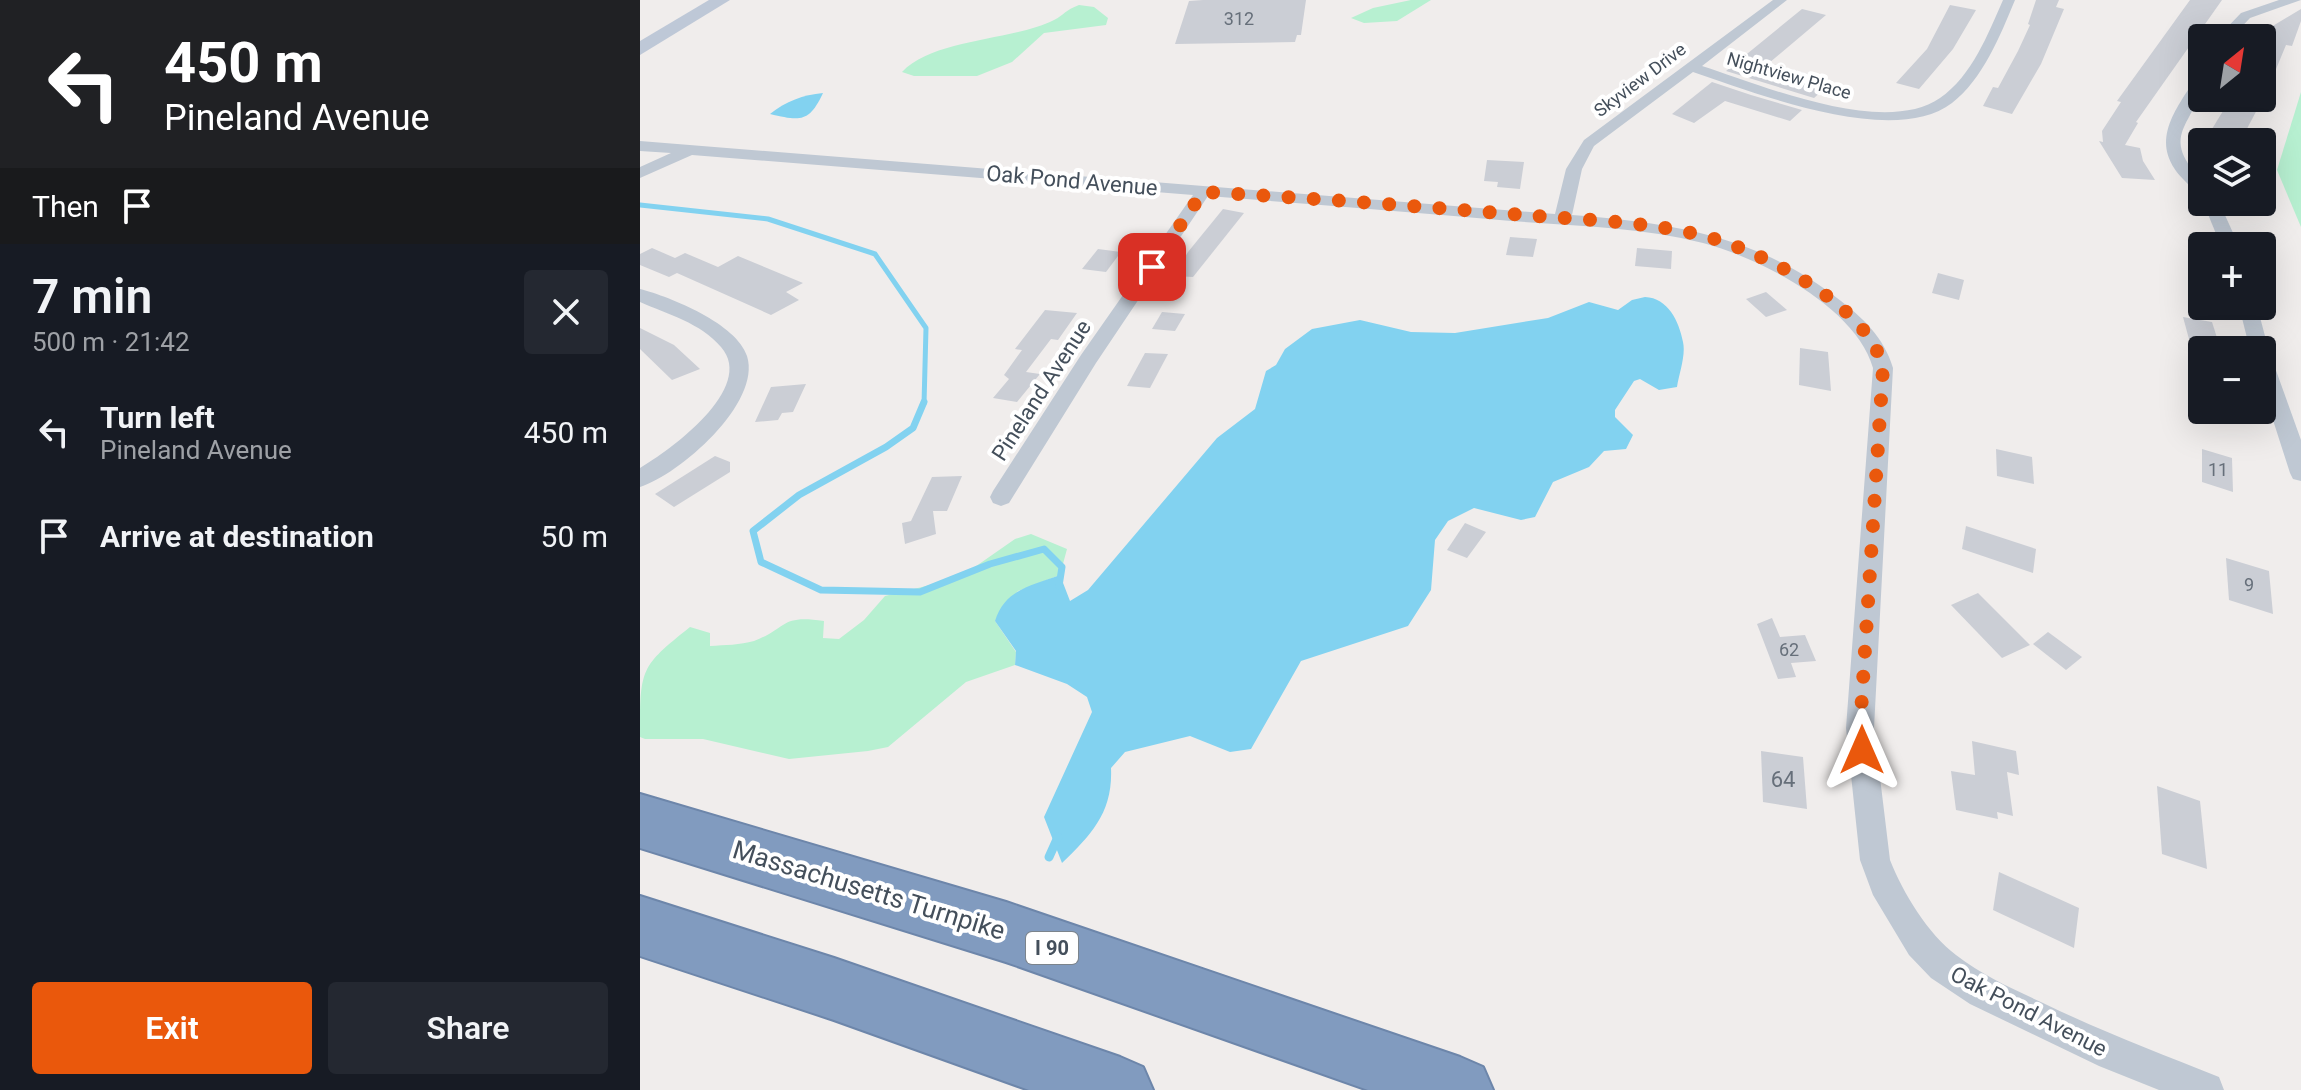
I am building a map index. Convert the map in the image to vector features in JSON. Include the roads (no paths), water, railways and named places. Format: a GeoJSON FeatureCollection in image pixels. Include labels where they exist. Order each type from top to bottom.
{"type":"FeatureCollection","features":[{"type":"Feature","properties":{"kind":"highway","name":"Massachusetts Turnpike"},"geometry":{"type":"LineString","coordinates":[[640,821],[1006,932],[1460,1090]]}},
{"type":"Feature","properties":{"kind":"highway"},"geometry":{"type":"LineString","coordinates":[[640,926],[834,989],[1120,1090]]}},
{"type":"Feature","properties":{"kind":"main road"},"geometry":{"type":"LineString","coordinates":[[640,49],[721,0]]}},
{"type":"Feature","properties":{"kind":"street","name":"Skyview Drive"},"geometry":{"type":"LineString","coordinates":[[1563,218],[1577,157],[1589,143],[1781,0]]}},
{"type":"Feature","properties":{"kind":"street","name":"Nightview Place"},"geometry":{"type":"LineString","coordinates":[[1692,67],[1840,111],[1885,116],[1923,111],[1942,104],[1962,82],[1995,32],[2009,0]]}},
{"type":"Feature","properties":{"kind":"street"},"geometry":{"type":"LineString","coordinates":[[2244,0],[2263,7]]}},
{"type":"Feature","properties":{"kind":"street"},"geometry":{"type":"LineString","coordinates":[[2235,24],[2263,7],[2295,0]]}},
{"type":"Feature","properties":{"kind":"street"},"geometry":{"type":"LineString","coordinates":[[2188,105],[2172,141],[2174,158],[2188,174]]}},
{"type":"Feature","properties":{"kind":"street","name":"Oak Pond Avenue"},"geometry":{"type":"LineString","coordinates":[[640,146],[1563,218],[1691,233],[1753,251],[1817,290],[1858,324],[1874,344],[1883,368],[1860,728],[1875,860],[1884,884],[1921,943],[1943,966],[1982,992],[2111,1054],[2206,1090]]}},
{"type":"Feature","properties":{"kind":"street"},"geometry":{"type":"LineString","coordinates":[[640,173],[688,151]]}},
{"type":"Feature","properties":{"kind":"street","name":"Pineland Avenue"},"geometry":{"type":"LineString","coordinates":[[1001,497],[1088,360],[1203,192]]}},
{"type":"Feature","properties":{"kind":"street"},"geometry":{"type":"LineString","coordinates":[[640,295],[708,327],[724,338],[737,354],[739,369],[726,402],[699,437],[640,479]]}},
{"type":"Feature","properties":{"kind":"street"},"geometry":{"type":"LineString","coordinates":[[2276,398],[2301,473]]}},
{"type":"Feature","properties":{"kind":"water"},"geometry":{"type":"Polygon","coordinates":[[[823,93],[808,115],[789,118],[770,114],[795,99],[823,93]]]}},
{"type":"Feature","properties":{"kind":"water"},"geometry":{"type":"Polygon","coordinates":[[[1645,297],[1660,302],[1671,312],[1681,334],[1683,359],[1677,387],[1659,390],[1640,379],[1634,381],[1615,410],[1615,417],[1633,435],[1626,449],[1604,451],[1589,467],[1553,482],[1535,517],[1521,520],[1474,508],[1448,521],[1435,540],[1431,590],[1408,626],[1301,661],[1251,749],[1230,752],[1190,736],[1125,752],[1111,768],[1108,797],[1098,821],[1062,863],[1044,817],[1092,712],[1087,697],[1067,684],[1015,665],[1016,651],[995,621],[999,610],[1012,595],[1060,575],[1070,601],[1088,590],[1217,438],[1255,409],[1266,371],[1276,365],[1285,349],[1312,329],[1360,320],[1411,332],[1455,333],[1548,318],[1589,302],[1618,310],[1632,300],[1645,297]]]}},
{"type":"Feature","properties":{"kind":"waterway"},"geometry":{"type":"LineString","coordinates":[[640,205],[768,219],[875,254],[926,328],[924,404]]}},
{"type":"Feature","properties":{"kind":"waterway"},"geometry":{"type":"LineString","coordinates":[[924,402],[913,428],[886,447],[799,495],[753,531],[761,562],[821,590],[920,592],[990,564],[1044,549],[1062,567],[1059,586]]}},
{"type":"Feature","properties":{"kind":"waterway"},"geometry":{"type":"LineString","coordinates":[[1049,857],[1058,837]]}}]}
